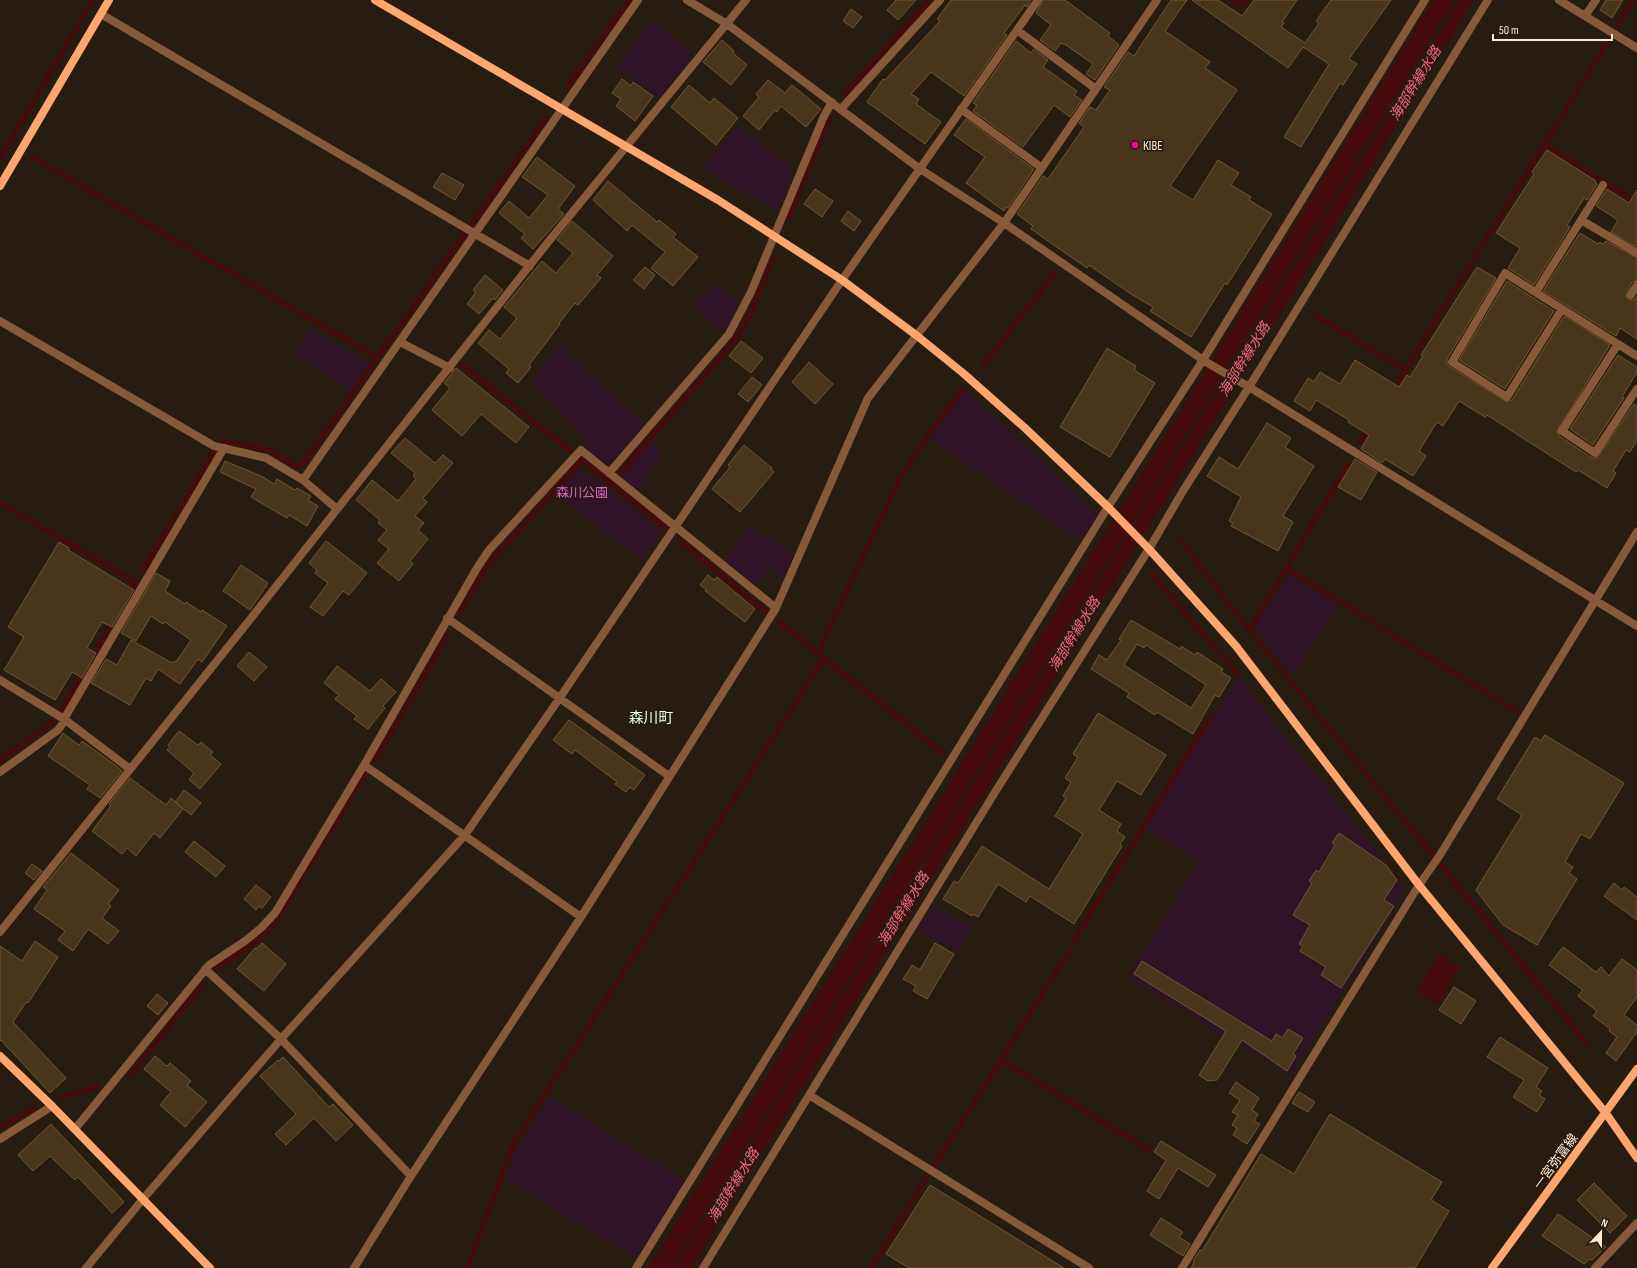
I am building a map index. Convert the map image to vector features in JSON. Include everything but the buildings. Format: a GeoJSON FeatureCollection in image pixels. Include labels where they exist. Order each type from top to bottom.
{"type":"FeatureCollection","features":[{"type":"Feature","properties":{"kind":"street"},"geometry":{"type":"LineString","coordinates":[[0,186],[109,0]]}},
{"type":"Feature","properties":{"kind":"street"},"geometry":{"type":"LineString","coordinates":[[375,0],[718,200],[842,280],[916,335],[963,373],[1025,428],[1108,507],[1147,547],[1236,646],[1419,885],[1605,1112],[1637,1158]]}},
{"type":"Feature","properties":{"kind":"street"},"geometry":{"type":"LineString","coordinates":[[303,480],[638,0]]}},
{"type":"Feature","properties":{"kind":"street"},"geometry":{"type":"LineString","coordinates":[[687,0],[727,24],[920,169],[1004,223],[1204,361],[1246,385],[1637,626]]}},
{"type":"Feature","properties":{"kind":"street"},"geometry":{"type":"LineString","coordinates":[[0,932],[530,266],[746,0]]}},
{"type":"Feature","properties":{"kind":"street"},"geometry":{"type":"LineString","coordinates":[[841,109],[940,0]]}},
{"type":"Feature","properties":{"kind":"street"},"geometry":{"type":"LineString","coordinates":[[86,1268],[143,1199],[281,1039],[465,835],[559,699],[842,280],[1038,0]]}},
{"type":"Feature","properties":{"kind":"street"},"geometry":{"type":"LineString","coordinates":[[354,1268],[411,1176],[581,917],[776,608],[868,398],[1004,223],[1158,0]]}},
{"type":"Feature","properties":{"kind":"street"},"geometry":{"type":"LineString","coordinates":[[636,1268],[1108,507],[1204,361],[1425,0]]}},
{"type":"Feature","properties":{"kind":"street"},"geometry":{"type":"LineString","coordinates":[[702,1268],[997,789],[1183,491],[1246,385],[1488,0]]}},
{"type":"Feature","properties":{"kind":"street"},"geometry":{"type":"LineString","coordinates":[[1559,0],[1637,48]]}},
{"type":"Feature","properties":{"kind":"street"},"geometry":{"type":"LineString","coordinates":[[1585,16],[1596,0]]}},
{"type":"Feature","properties":{"kind":"street"},"geometry":{"type":"LineString","coordinates":[[100,14],[530,266]]}},
{"type":"Feature","properties":{"kind":"street"},"geometry":{"type":"LineString","coordinates":[[1017,30],[1096,89]]}},
{"type":"Feature","properties":{"kind":"street"},"geometry":{"type":"LineString","coordinates":[[609,473],[729,334],[751,292],[824,116],[832,102]]}},
{"type":"Feature","properties":{"kind":"street"},"geometry":{"type":"LineString","coordinates":[[961,109],[1042,168]]}},
{"type":"Feature","properties":{"kind":"street"},"geometry":{"type":"LineString","coordinates":[[1536,292],[1603,185]]}},
{"type":"Feature","properties":{"kind":"street"},"geometry":{"type":"LineString","coordinates":[[1581,220],[1637,253]]}},
{"type":"Feature","properties":{"kind":"street"},"geometry":{"type":"LineString","coordinates":[[1562,309],[1507,397],[1452,362],[1505,273],[1637,356]]}},
{"type":"Feature","properties":{"kind":"street"},"geometry":{"type":"LineString","coordinates":[[1631,295],[1637,285]]}},
{"type":"Feature","properties":{"kind":"street"},"geometry":{"type":"LineString","coordinates":[[0,321],[214,446],[266,458],[303,480],[337,509]]}},
{"type":"Feature","properties":{"kind":"street"},"geometry":{"type":"LineString","coordinates":[[400,342],[450,368]]}},
{"type":"Feature","properties":{"kind":"street"},"geometry":{"type":"LineString","coordinates":[[1618,344],[1562,432],[1595,453],[1637,389]]}},
{"type":"Feature","properties":{"kind":"street"},"geometry":{"type":"LineString","coordinates":[[0,772],[58,730],[224,448]]}},
{"type":"Feature","properties":{"kind":"street"},"geometry":{"type":"LineString","coordinates":[[75,1129],[209,965],[245,941],[261,928],[275,913],[364,765],[447,618],[489,550],[581,450],[676,525],[776,608]]}},
{"type":"Feature","properties":{"kind":"street"},"geometry":{"type":"LineString","coordinates":[[1182,1268],[1419,885],[1440,855],[1637,532]]}},
{"type":"Feature","properties":{"kind":"street"},"geometry":{"type":"LineString","coordinates":[[447,618],[669,776]]}},
{"type":"Feature","properties":{"kind":"street"},"geometry":{"type":"LineString","coordinates":[[0,680],[64,719],[130,769]]}},
{"type":"Feature","properties":{"kind":"street"},"geometry":{"type":"LineString","coordinates":[[364,765],[581,917]]}},
{"type":"Feature","properties":{"kind":"street"},"geometry":{"type":"LineString","coordinates":[[205,970],[281,1039],[411,1176]]}},
{"type":"Feature","properties":{"kind":"street"},"geometry":{"type":"LineString","coordinates":[[0,1056],[75,1129],[210,1268]]}},
{"type":"Feature","properties":{"kind":"street","name":"一宮弥富線"},"geometry":{"type":"LineString","coordinates":[[1492,1268],[1637,1069]]}},
{"type":"Feature","properties":{"kind":"street"},"geometry":{"type":"LineString","coordinates":[[809,1095],[1089,1268]]}},
{"type":"Feature","properties":{"kind":"street"},"geometry":{"type":"LineString","coordinates":[[0,1139],[52,1106]]}},
{"type":"Feature","properties":{"kind":"street"},"geometry":{"type":"LineString","coordinates":[[1595,1268],[1637,1224]]}},
{"type":"Feature","properties":{"kind":"green space"},"geometry":{"type":"Polygon","coordinates":[[[650,21],[694,53],[659,98],[617,67],[650,21]]]}},
{"type":"Feature","properties":{"kind":"green space"},"geometry":{"type":"Polygon","coordinates":[[[737,126],[793,169],[779,212],[702,168],[737,126]]]}},
{"type":"Feature","properties":{"kind":"green space"},"geometry":{"type":"Polygon","coordinates":[[[716,284],[738,302],[730,322],[722,331],[693,305],[716,284]]]}},
{"type":"Feature","properties":{"kind":"green space"},"geometry":{"type":"Polygon","coordinates":[[[310,328],[371,363],[352,390],[295,356],[310,328]]]}},
{"type":"Feature","properties":{"kind":"green space"},"geometry":{"type":"Polygon","coordinates":[[[560,346],[644,425],[610,464],[606,465],[582,446],[586,439],[531,381],[560,346]]]}},
{"type":"Feature","properties":{"kind":"green space"},"geometry":{"type":"Polygon","coordinates":[[[966,390],[1099,515],[1081,540],[930,439],[966,390]]]}},
{"type":"Feature","properties":{"kind":"green space"},"geometry":{"type":"Polygon","coordinates":[[[650,442],[663,453],[637,490],[620,475],[650,442]]]}},
{"type":"Feature","properties":{"kind":"green space","name":"森川公園"},"geometry":{"type":"Polygon","coordinates":[[[580,467],[661,531],[642,559],[555,495],[580,467]]]}},
{"type":"Feature","properties":{"kind":"green space"},"geometry":{"type":"Polygon","coordinates":[[[748,526],[794,554],[784,579],[769,567],[756,587],[725,560],[748,526]]]}},
{"type":"Feature","properties":{"kind":"green space"},"geometry":{"type":"Polygon","coordinates":[[[1288,573],[1338,604],[1293,676],[1254,628],[1288,573]]]}},
{"type":"Feature","properties":{"kind":"green space"},"geometry":{"type":"Polygon","coordinates":[[[1238,677],[1406,889],[1291,1075],[1128,977],[1199,862],[1145,828],[1238,677]]]}},
{"type":"Feature","properties":{"kind":"green space"},"geometry":{"type":"Polygon","coordinates":[[[933,906],[972,928],[958,953],[917,930],[933,906]]]}},
{"type":"Feature","properties":{"kind":"green space"},"geometry":{"type":"Polygon","coordinates":[[[550,1097],[685,1181],[636,1259],[505,1178],[518,1145],[550,1097]]]}},
{"type":"Feature","properties":{"kind":"water"},"geometry":{"type":"Polygon","coordinates":[[[1433,0],[1455,0],[671,1268],[648,1268],[1208,367],[1433,0]]]}},
{"type":"Feature","properties":{"kind":"water","name":"海部幹線水路"},"geometry":{"type":"Polygon","coordinates":[[[1459,0],[1474,0],[691,1268],[673,1268],[1459,0]]]}},
{"type":"Feature","properties":{"kind":"water"},"geometry":{"type":"Polygon","coordinates":[[[1181,536],[1253,632],[1590,1043],[1585,1046],[1231,611],[1177,539],[1181,536]]]}},
{"type":"Feature","properties":{"kind":"water"},"geometry":{"type":"Polygon","coordinates":[[[1439,954],[1460,967],[1438,1005],[1417,992],[1439,954]]]}},
{"type":"Feature","properties":{"kind":"waterway"},"geometry":{"type":"LineString","coordinates":[[0,158],[93,0]]}},
{"type":"Feature","properties":{"kind":"waterway"},"geometry":{"type":"LineString","coordinates":[[567,87],[629,0]]}},
{"type":"Feature","properties":{"kind":"waterway"},"geometry":{"type":"LineString","coordinates":[[844,95],[929,0]]}},
{"type":"Feature","properties":{"kind":"waterway"},"geometry":{"type":"LineString","coordinates":[[1231,0],[1241,6],[1246,0]]}},
{"type":"Feature","properties":{"kind":"waterway"},"geometry":{"type":"LineString","coordinates":[[1616,27],[1633,0]]}},
{"type":"Feature","properties":{"kind":"waterway"},"geometry":{"type":"LineString","coordinates":[[1475,257],[1608,41]]}},
{"type":"Feature","properties":{"kind":"waterway"},"geometry":{"type":"LineString","coordinates":[[471,225],[546,118]]}},
{"type":"Feature","properties":{"kind":"waterway"},"geometry":{"type":"LineString","coordinates":[[789,218],[824,130],[830,120]]}},
{"type":"Feature","properties":{"kind":"waterway"},"geometry":{"type":"LineString","coordinates":[[1545,144],[1637,203]]}},
{"type":"Feature","properties":{"kind":"waterway"},"geometry":{"type":"LineString","coordinates":[[32,157],[378,358]]}},
{"type":"Feature","properties":{"kind":"waterway"},"geometry":{"type":"LineString","coordinates":[[221,444],[224,441],[268,450],[297,467],[302,465],[465,233]]}},
{"type":"Feature","properties":{"kind":"waterway"},"geometry":{"type":"LineString","coordinates":[[621,472],[720,358],[742,330],[752,311],[773,258]]}},
{"type":"Feature","properties":{"kind":"waterway"},"geometry":{"type":"LineString","coordinates":[[1393,390],[1471,263]]}},
{"type":"Feature","properties":{"kind":"waterway"},"geometry":{"type":"LineString","coordinates":[[983,365],[1055,273]]}},
{"type":"Feature","properties":{"kind":"waterway"},"geometry":{"type":"LineString","coordinates":[[1315,315],[1405,370]]}},
{"type":"Feature","properties":{"kind":"waterway"},"geometry":{"type":"LineString","coordinates":[[462,365],[572,452]]}},
{"type":"Feature","properties":{"kind":"waterway"},"geometry":{"type":"LineString","coordinates":[[818,653],[898,482],[929,433],[963,390]]}},
{"type":"Feature","properties":{"kind":"waterway"},"geometry":{"type":"LineString","coordinates":[[1360,442],[1370,427]]}},
{"type":"Feature","properties":{"kind":"waterway"},"geometry":{"type":"LineString","coordinates":[[143,570],[215,450]]}},
{"type":"Feature","properties":{"kind":"waterway"},"geometry":{"type":"LineString","coordinates":[[581,459],[666,529]]}},
{"type":"Feature","properties":{"kind":"waterway"},"geometry":{"type":"LineString","coordinates":[[458,615],[489,564],[582,460]]}},
{"type":"Feature","properties":{"kind":"waterway"},"geometry":{"type":"LineString","coordinates":[[1249,631],[1348,464]]}},
{"type":"Feature","properties":{"kind":"waterway"},"geometry":{"type":"LineString","coordinates":[[0,503],[135,582],[128,594]]}},
{"type":"Feature","properties":{"kind":"waterway"},"geometry":{"type":"LineString","coordinates":[[680,541],[767,613]]}},
{"type":"Feature","properties":{"kind":"waterway"},"geometry":{"type":"LineString","coordinates":[[1286,568],[1517,712]]}},
{"type":"Feature","properties":{"kind":"waterway"},"geometry":{"type":"LineString","coordinates":[[1151,573],[1237,674]]}},
{"type":"Feature","properties":{"kind":"waterway"},"geometry":{"type":"LineString","coordinates":[[92,657],[113,620]]}},
{"type":"Feature","properties":{"kind":"waterway"},"geometry":{"type":"LineString","coordinates":[[779,622],[943,753]]}},
{"type":"Feature","properties":{"kind":"waterway"},"geometry":{"type":"LineString","coordinates":[[375,761],[448,635]]}},
{"type":"Feature","properties":{"kind":"waterway"},"geometry":{"type":"LineString","coordinates":[[467,1268],[514,1143],[824,658]]}},
{"type":"Feature","properties":{"kind":"waterway"},"geometry":{"type":"LineString","coordinates":[[61,713],[83,672]]}},
{"type":"Feature","properties":{"kind":"waterway"},"geometry":{"type":"LineString","coordinates":[[1073,942],[1211,716]]}},
{"type":"Feature","properties":{"kind":"waterway"},"geometry":{"type":"LineString","coordinates":[[0,761],[55,720]]}},
{"type":"Feature","properties":{"kind":"waterway"},"geometry":{"type":"LineString","coordinates":[[216,969],[261,938],[272,927],[366,773]]}},
{"type":"Feature","properties":{"kind":"waterway"},"geometry":{"type":"LineString","coordinates":[[933,1168],[1070,950]]}},
{"type":"Feature","properties":{"kind":"waterway"},"geometry":{"type":"LineString","coordinates":[[131,1075],[202,985]]}},
{"type":"Feature","properties":{"kind":"waterway"},"geometry":{"type":"LineString","coordinates":[[1001,1060],[1149,1150]]}},
{"type":"Feature","properties":{"kind":"waterway"},"geometry":{"type":"LineString","coordinates":[[61,1098],[99,1086]]}},
{"type":"Feature","properties":{"kind":"waterway"},"geometry":{"type":"LineString","coordinates":[[0,1128],[33,1108]]}},
{"type":"Feature","properties":{"kind":"waterway"},"geometry":{"type":"LineString","coordinates":[[871,1268],[927,1176]]}},
{"type":"Feature","properties":{"kind":"place","name":"KIBE"},"geometry":{"type":"Point","coordinates":[1135,145]}},
{"type":"Feature","properties":{"kind":"district","name":"森川町"},"geometry":{"type":"Point","coordinates":[651,718]}}]}
